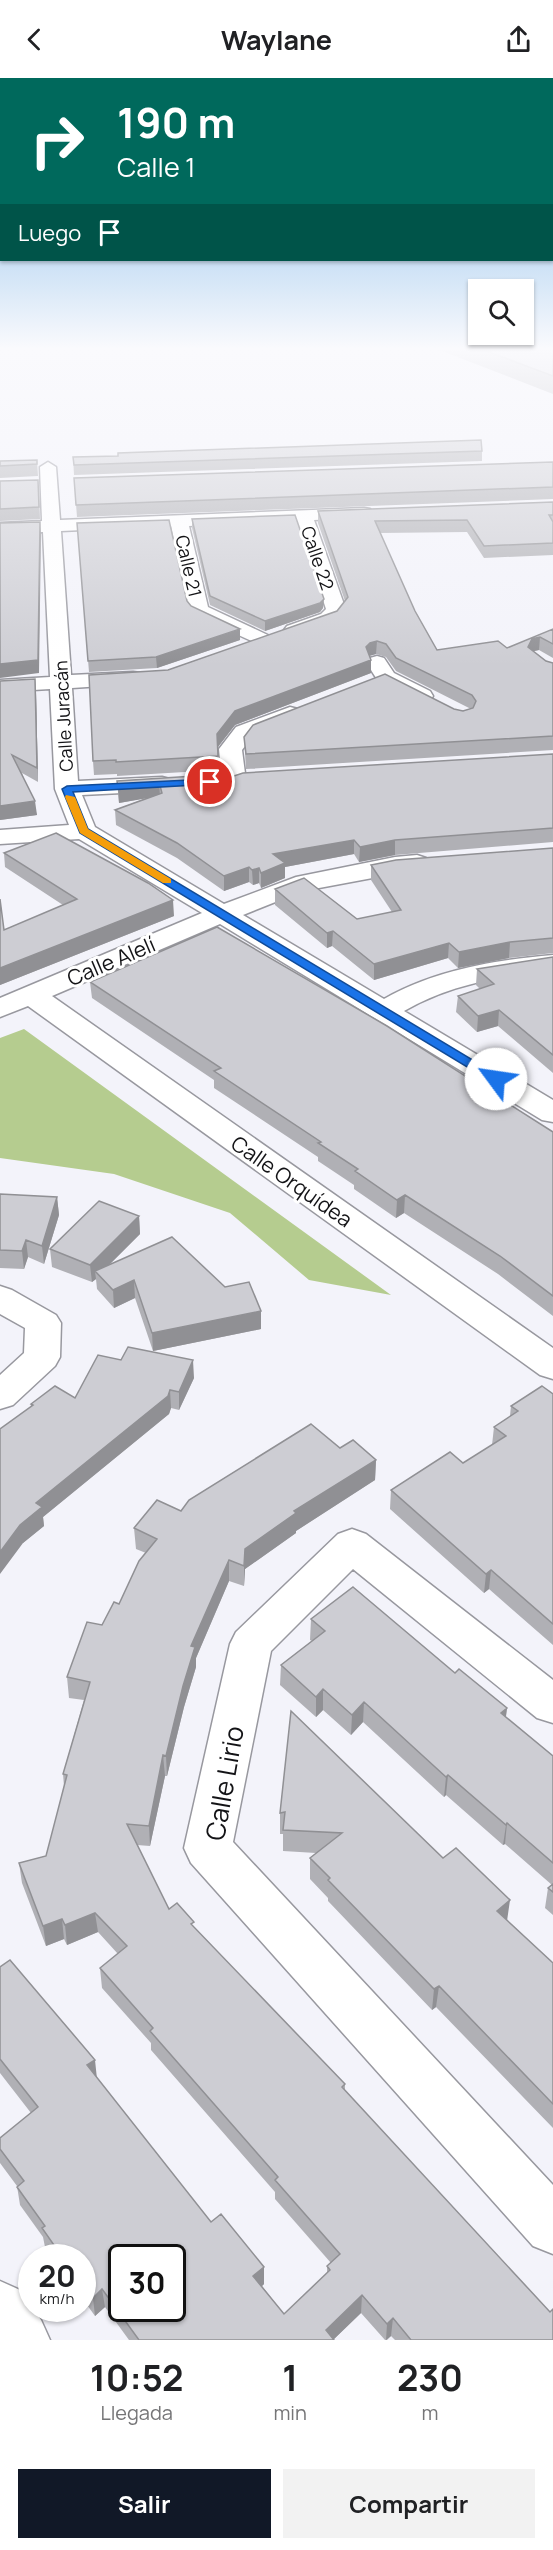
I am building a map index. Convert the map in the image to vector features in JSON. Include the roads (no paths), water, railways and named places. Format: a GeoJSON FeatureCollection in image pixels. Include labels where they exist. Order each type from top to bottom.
{"type":"FeatureCollection","features":[{"type":"Feature","properties":{"kind":"street","name":"Calle Juracán"},"geometry":{"type":"LineString","coordinates":[[46,479],[51,526],[67,789],[84,831]]}},
{"type":"Feature","properties":{"kind":"street"},"geometry":{"type":"LineString","coordinates":[[0,528],[387,513]]}},
{"type":"Feature","properties":{"kind":"street","name":"Calle 22"},"geometry":{"type":"LineString","coordinates":[[233,652],[328,618],[336,610],[304,516]]}},
{"type":"Feature","properties":{"kind":"street","name":"Calle 21"},"geometry":{"type":"LineString","coordinates":[[179,520],[199,610],[265,641]]}},
{"type":"Feature","properties":{"kind":"street"},"geometry":{"type":"LineString","coordinates":[[364,686],[381,670],[443,707]]}},
{"type":"Feature","properties":{"kind":"street"},"geometry":{"type":"LineString","coordinates":[[0,686],[149,677]]}},
{"type":"Feature","properties":{"kind":"street"},"geometry":{"type":"LineString","coordinates":[[234,781],[230,749],[244,732],[309,707]]}},
{"type":"Feature","properties":{"kind":"street"},"geometry":{"type":"LineString","coordinates":[[210,782],[258,779]]}},
{"type":"Feature","properties":{"kind":"street"},"geometry":{"type":"LineString","coordinates":[[67,789],[186,783]]}},
{"type":"Feature","properties":{"kind":"street"},"geometry":{"type":"LineString","coordinates":[[0,837],[84,831],[553,1113]]}},
{"type":"Feature","properties":{"kind":"street","name":"Calle Alelí"},"geometry":{"type":"LineString","coordinates":[[0,1008],[296,885],[395,865],[440,861]]}},
{"type":"Feature","properties":{"kind":"street"},"geometry":{"type":"LineString","coordinates":[[383,1012],[454,979],[513,966],[553,963]]}},
{"type":"Feature","properties":{"kind":"street","name":"Calle Orquídea"},"geometry":{"type":"LineString","coordinates":[[31,995],[553,1366]]}},
{"type":"Feature","properties":{"kind":"street"},"geometry":{"type":"LineString","coordinates":[[0,1298],[42,1323],[42,1357],[0,1396]]}},
{"type":"Feature","properties":{"kind":"street","name":"Calle Lirio"},"geometry":{"type":"LineString","coordinates":[[553,1705],[352,1545],[251,1644],[208,1848],[553,2226]]}},
{"type":"Feature","properties":{"kind":"street"},"geometry":{"type":"LineString","coordinates":[[0,2310],[21,2340]]}}]}
